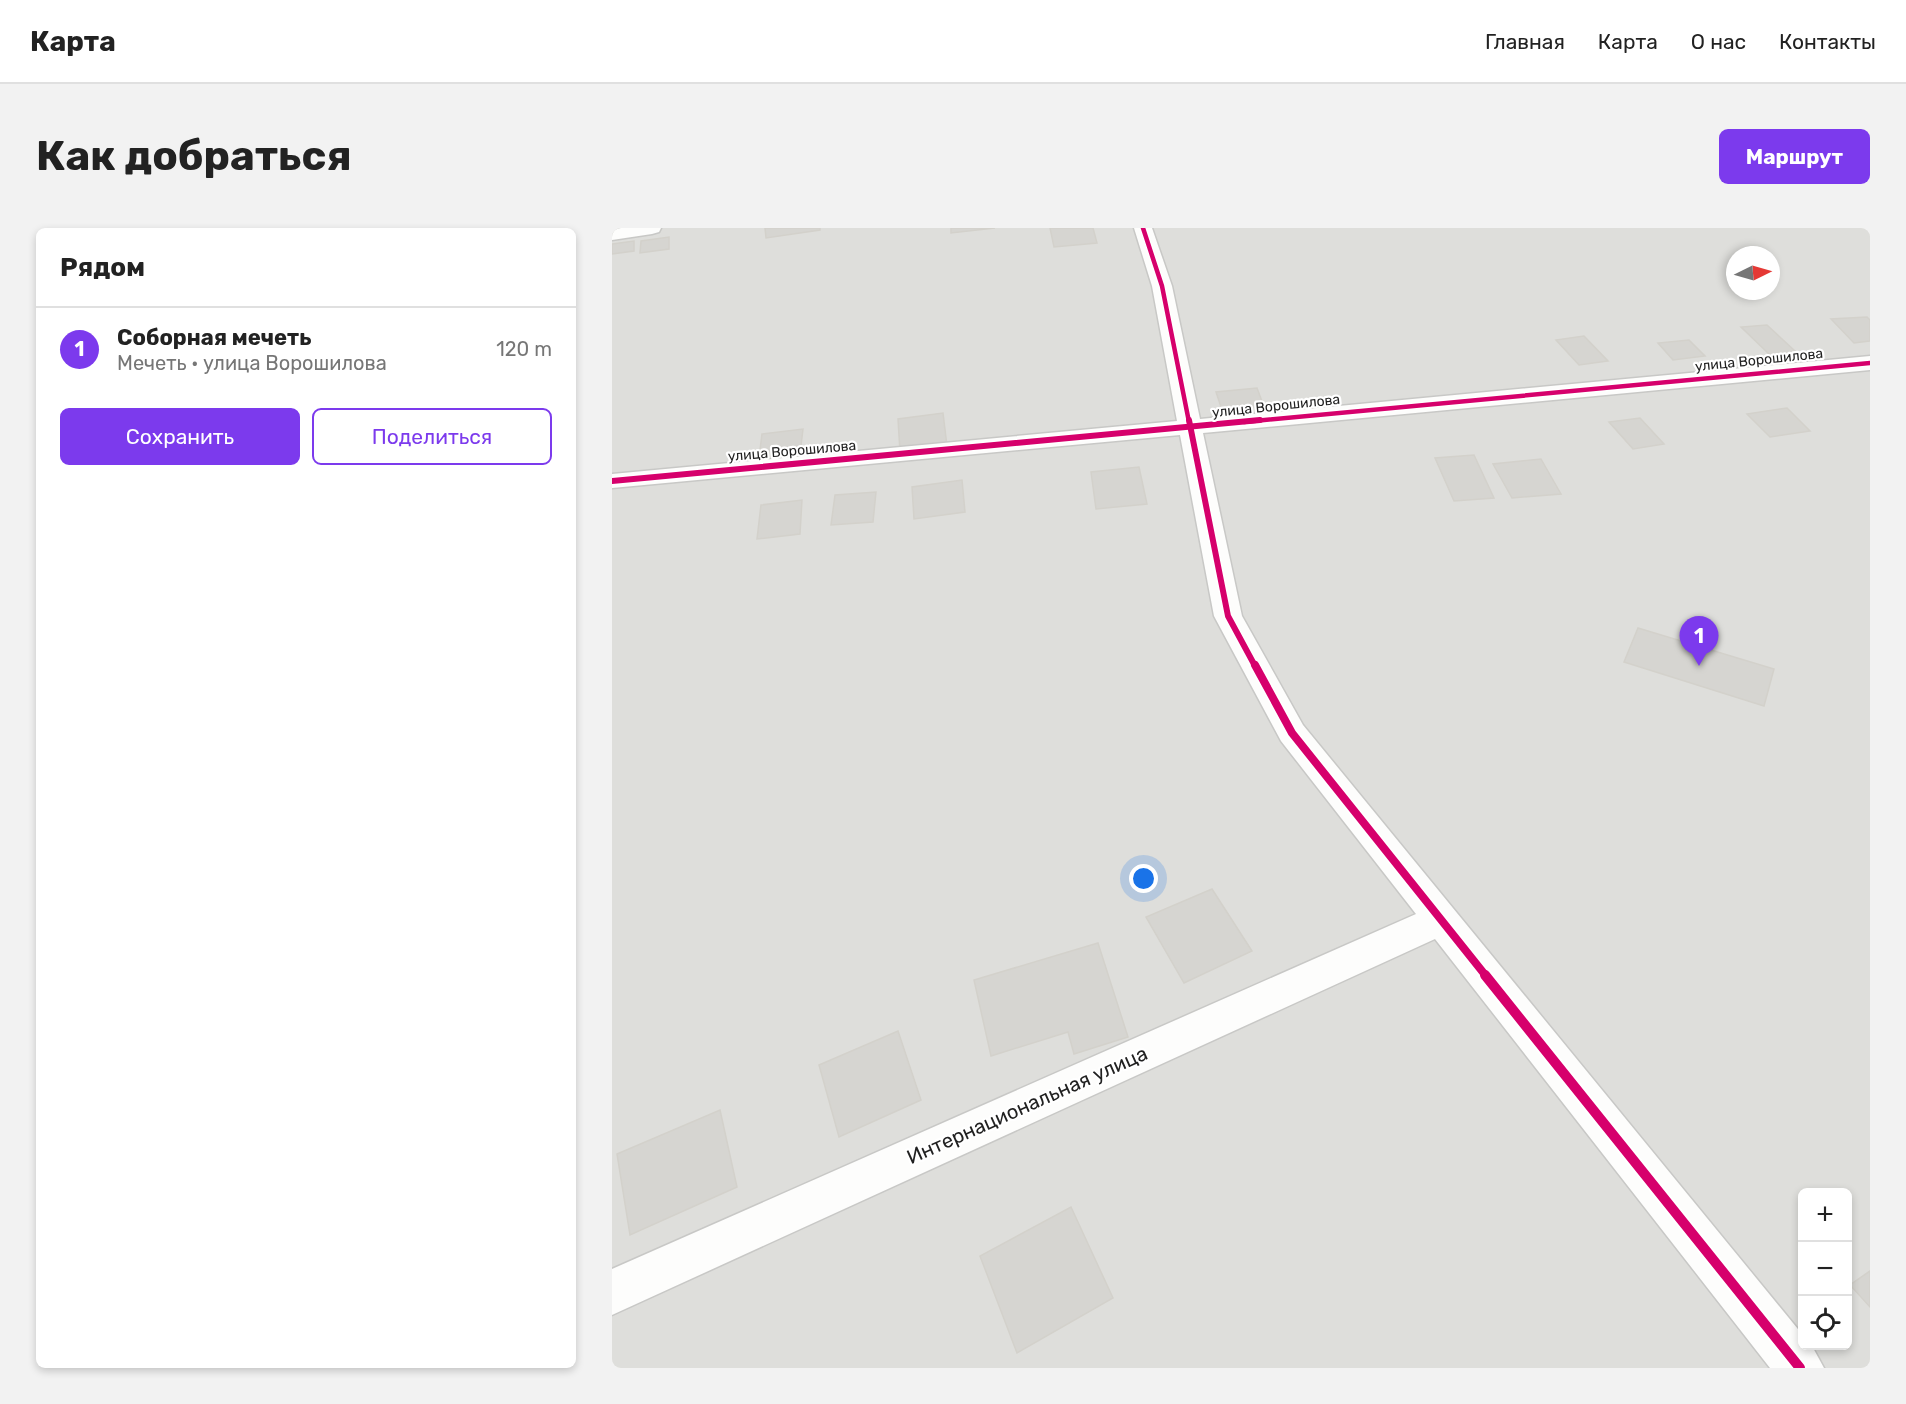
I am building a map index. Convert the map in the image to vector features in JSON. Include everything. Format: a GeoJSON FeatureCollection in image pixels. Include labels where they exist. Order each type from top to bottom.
{"type":"FeatureCollection","features":[{"type":"Feature","properties":{"kind":"street"},"geometry":{"type":"LineString","coordinates":[[612,234],[652,228]]}},
{"type":"Feature","properties":{"kind":"street"},"geometry":{"type":"LineString","coordinates":[[1143,228],[1162,286],[1228,616],[1292,733],[1800,1368]]}},
{"type":"Feature","properties":{"kind":"street","name":"улица Ворошилова"},"geometry":{"type":"LineString","coordinates":[[612,481],[1870,363]]}},
{"type":"Feature","properties":{"kind":"street","name":"Интернациональная улица"},"geometry":{"type":"LineString","coordinates":[[612,1292],[1443,919]]}},
{"type":"Feature","properties":{"kind":"shaded area"},"geometry":{"type":"Polygon","coordinates":[[[612,228],[1870,228],[1870,1368],[612,1368],[612,228]]]}},
{"type":"Feature","properties":{"kind":"building"},"geometry":{"type":"Polygon","coordinates":[[[765,228],[820,228],[820,230],[766,238],[765,228]]]}},
{"type":"Feature","properties":{"kind":"building"},"geometry":{"type":"Polygon","coordinates":[[[951,228],[995,228],[951,233],[951,228]]]}},
{"type":"Feature","properties":{"kind":"building"},"geometry":{"type":"Polygon","coordinates":[[[1050,228],[1093,228],[1097,243],[1054,247],[1050,228]]]}},
{"type":"Feature","properties":{"kind":"building"},"geometry":{"type":"Polygon","coordinates":[[[669,237],[669,249],[640,253],[641,241],[669,237]]]}},
{"type":"Feature","properties":{"kind":"building"},"geometry":{"type":"Polygon","coordinates":[[[634,241],[634,251],[612,254],[612,244],[634,241]]]}},
{"type":"Feature","properties":{"kind":"building"},"geometry":{"type":"Polygon","coordinates":[[[1867,317],[1870,320],[1870,341],[1854,343],[1831,319],[1867,317]]]}},
{"type":"Feature","properties":{"kind":"building"},"geometry":{"type":"Polygon","coordinates":[[[1767,325],[1796,352],[1770,355],[1741,327],[1767,325]]]}},
{"type":"Feature","properties":{"kind":"building"},"geometry":{"type":"Polygon","coordinates":[[[1584,336],[1608,361],[1579,365],[1556,340],[1584,336]]]}},
{"type":"Feature","properties":{"kind":"building"},"geometry":{"type":"Polygon","coordinates":[[[1689,340],[1705,356],[1673,360],[1658,343],[1689,340]]]}},
{"type":"Feature","properties":{"kind":"building"},"geometry":{"type":"Polygon","coordinates":[[[1257,388],[1266,412],[1224,416],[1216,392],[1257,388]]]}},
{"type":"Feature","properties":{"kind":"building"},"geometry":{"type":"Polygon","coordinates":[[[1787,408],[1810,431],[1770,437],[1747,414],[1787,408]]]}},
{"type":"Feature","properties":{"kind":"building"},"geometry":{"type":"Polygon","coordinates":[[[943,413],[947,446],[900,452],[898,419],[943,413]]]}},
{"type":"Feature","properties":{"kind":"building"},"geometry":{"type":"Polygon","coordinates":[[[1640,418],[1664,444],[1633,449],[1609,422],[1640,418]]]}},
{"type":"Feature","properties":{"kind":"building"},"geometry":{"type":"Polygon","coordinates":[[[803,429],[801,446],[783,449],[782,463],[758,466],[762,434],[803,429]]]}},
{"type":"Feature","properties":{"kind":"building"},"geometry":{"type":"Polygon","coordinates":[[[1474,455],[1494,498],[1454,501],[1435,458],[1474,455]]]}},
{"type":"Feature","properties":{"kind":"building"},"geometry":{"type":"Polygon","coordinates":[[[1541,459],[1561,494],[1512,498],[1493,464],[1541,459]]]}},
{"type":"Feature","properties":{"kind":"building"},"geometry":{"type":"Polygon","coordinates":[[[1139,467],[1147,504],[1096,509],[1091,472],[1139,467]]]}},
{"type":"Feature","properties":{"kind":"building"},"geometry":{"type":"Polygon","coordinates":[[[962,480],[965,512],[914,519],[912,487],[962,480]]]}},
{"type":"Feature","properties":{"kind":"building"},"geometry":{"type":"Polygon","coordinates":[[[876,492],[873,522],[831,525],[835,495],[876,492]]]}},
{"type":"Feature","properties":{"kind":"building"},"geometry":{"type":"Polygon","coordinates":[[[802,500],[800,534],[757,539],[761,505],[802,500]]]}},
{"type":"Feature","properties":{"kind":"building"},"geometry":{"type":"Polygon","coordinates":[[[1638,628],[1774,669],[1764,706],[1624,662],[1638,628]]]}},
{"type":"Feature","properties":{"kind":"building"},"geometry":{"type":"Polygon","coordinates":[[[1212,889],[1252,951],[1184,983],[1146,917],[1212,889]]]}},
{"type":"Feature","properties":{"kind":"building"},"geometry":{"type":"Polygon","coordinates":[[[1098,943],[1128,1037],[1074,1054],[1068,1032],[991,1056],[974,980],[1098,943]]]}},
{"type":"Feature","properties":{"kind":"building"},"geometry":{"type":"Polygon","coordinates":[[[898,1031],[921,1100],[839,1137],[819,1065],[898,1031]]]}},
{"type":"Feature","properties":{"kind":"building"},"geometry":{"type":"Polygon","coordinates":[[[720,1110],[737,1187],[630,1235],[617,1154],[720,1110]]]}},
{"type":"Feature","properties":{"kind":"building"},"geometry":{"type":"Polygon","coordinates":[[[1071,1207],[1113,1298],[1017,1353],[980,1256],[1071,1207]]]}},
{"type":"Feature","properties":{"kind":"building"},"geometry":{"type":"Polygon","coordinates":[[[1870,1271],[1870,1307],[1852,1287],[1852,1284],[1870,1271]]]}},
{"type":"Feature","properties":{"kind":"cycle path"},"geometry":{"type":"LineString","coordinates":[[1143,228],[1162,286],[1228,616],[1292,733],[1800,1368]]}},
{"type":"Feature","properties":{"kind":"cycle path"},"geometry":{"type":"LineString","coordinates":[[612,481],[1870,363]]}},
{"type":"Feature","properties":{"kind":"place","name":"Соборная мечеть"},"geometry":{"type":"Point","coordinates":[1699,666]}}]}
